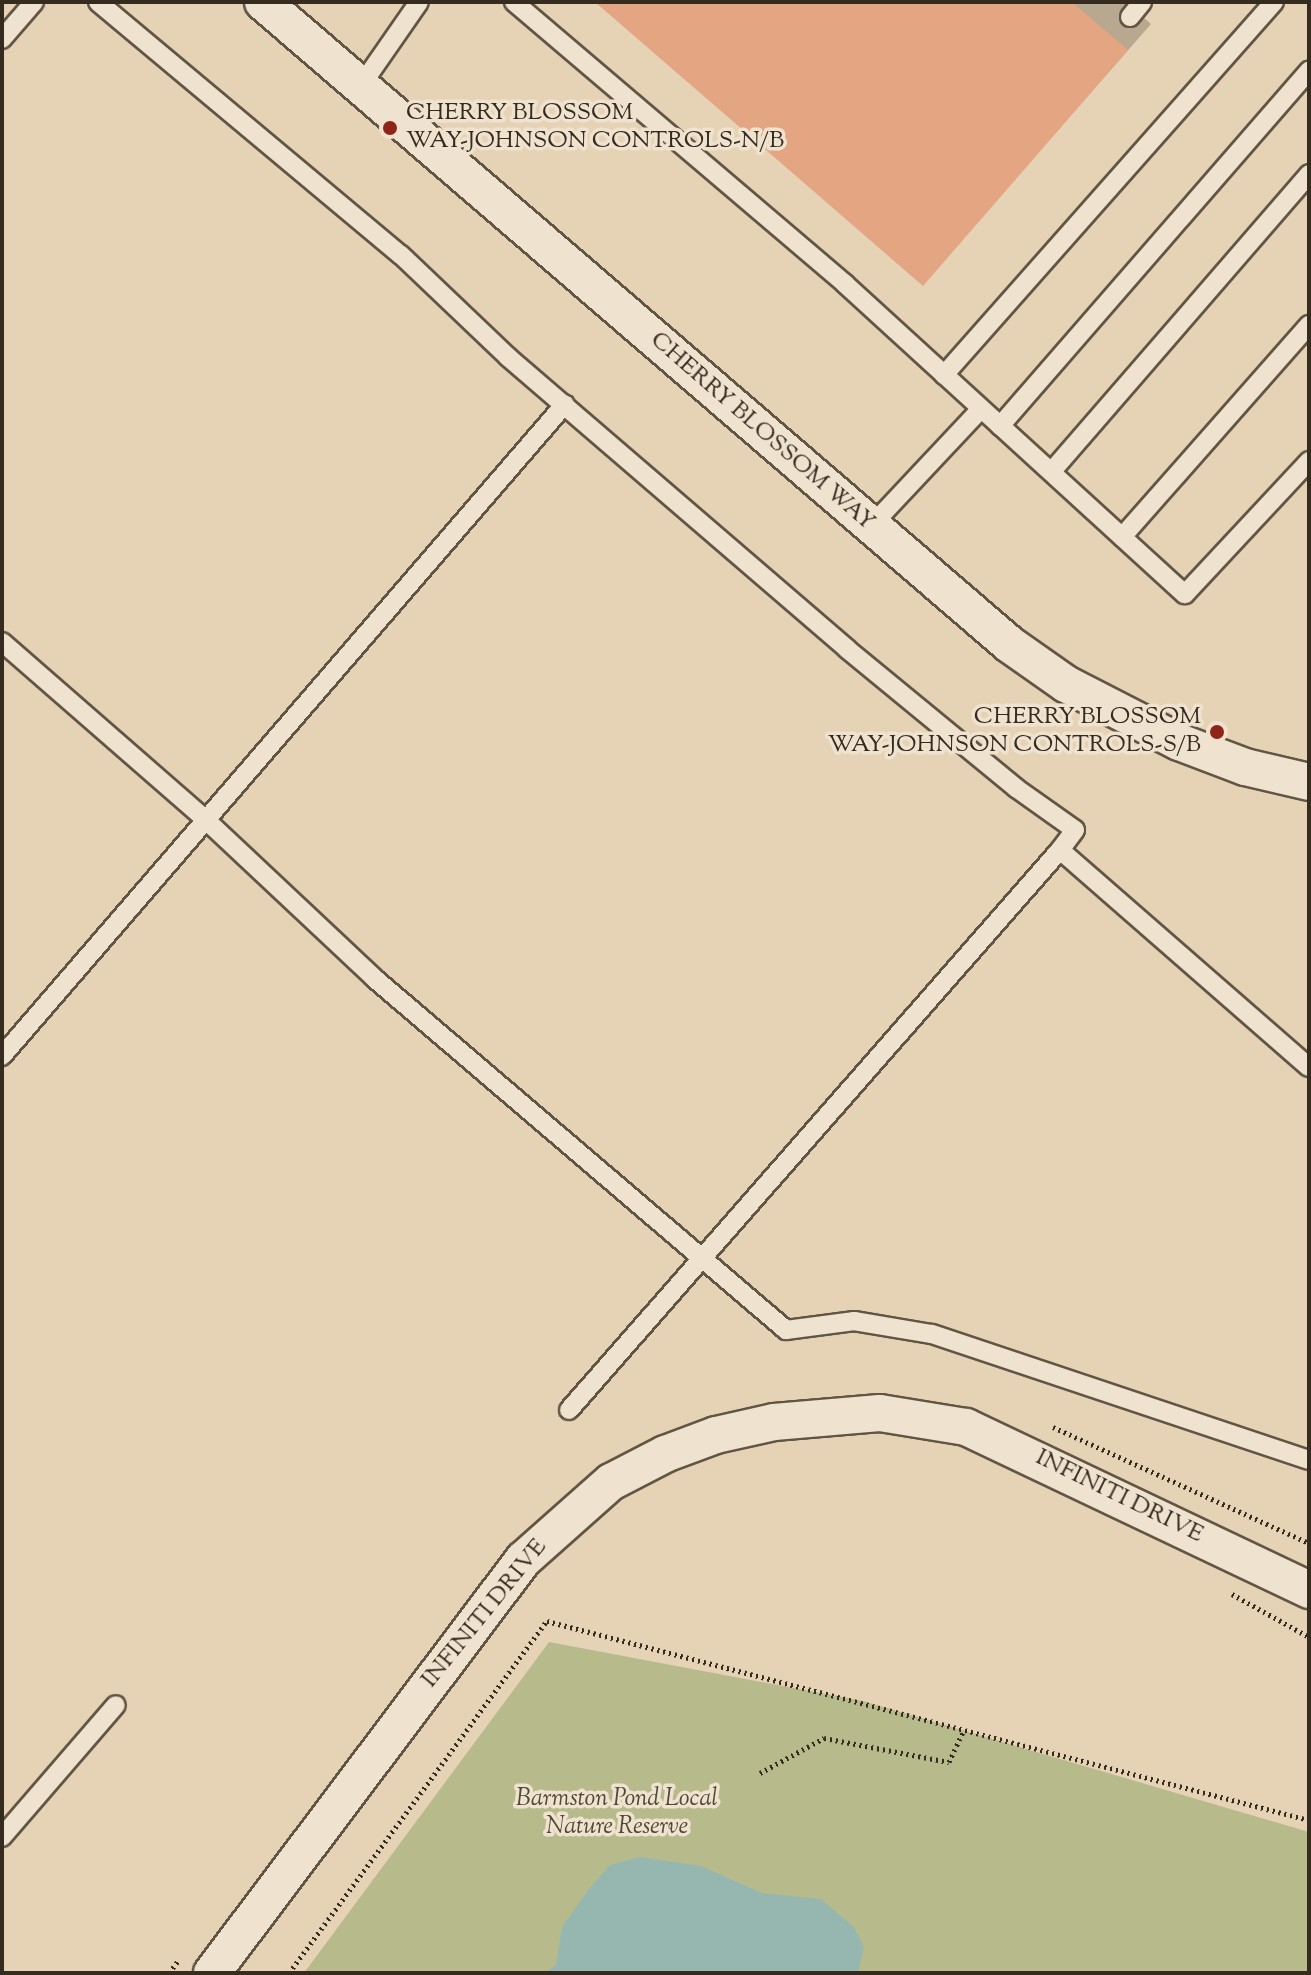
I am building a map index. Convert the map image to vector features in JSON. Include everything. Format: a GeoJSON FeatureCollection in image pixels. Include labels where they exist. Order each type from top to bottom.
{"type":"FeatureCollection","features":[{"type":"Feature","properties":{"kind":"street","name":"CHERRY BLOSSOM WAY"},"geometry":{"type":"LineString","coordinates":[[263,2],[973,615],[1066,684],[1179,742],[1245,767],[1309,782]]}},
{"type":"Feature","properties":{"kind":"street","name":"INFINITI DRIVE"},"geometry":{"type":"LineString","coordinates":[[200,1961],[523,1560],[611,1482],[665,1454],[716,1435],[774,1422],[880,1413],[966,1427],[1309,1590]]}},
{"type":"Feature","properties":{"kind":"lane"},"geometry":{"type":"LineString","coordinates":[[2,39],[34,2]]}},
{"type":"Feature","properties":{"kind":"lane"},"geometry":{"type":"LineString","coordinates":[[98,2],[401,255],[565,404],[847,649],[1016,788],[1075,830],[569,1410]]}},
{"type":"Feature","properties":{"kind":"lane"},"geometry":{"type":"LineString","coordinates":[[360,87],[419,2]]}},
{"type":"Feature","properties":{"kind":"lane"},"geometry":{"type":"LineString","coordinates":[[514,2],[944,375],[1185,594],[1309,461]]}},
{"type":"Feature","properties":{"kind":"lane"},"geometry":{"type":"LineString","coordinates":[[1130,17],[1142,2]]}},
{"type":"Feature","properties":{"kind":"lane"},"geometry":{"type":"LineString","coordinates":[[944,375],[1274,2]]}},
{"type":"Feature","properties":{"kind":"lane"},"geometry":{"type":"LineString","coordinates":[[1000,426],[1309,71]]}},
{"type":"Feature","properties":{"kind":"lane"},"geometry":{"type":"LineString","coordinates":[[1052,471],[1309,174]]}},
{"type":"Feature","properties":{"kind":"lane"},"geometry":{"type":"LineString","coordinates":[[1122,537],[1309,325]]}},
{"type":"Feature","properties":{"kind":"lane"},"geometry":{"type":"LineString","coordinates":[[2,1056],[565,404]]}},
{"type":"Feature","properties":{"kind":"lane"},"geometry":{"type":"LineString","coordinates":[[870,527],[981,409]]}},
{"type":"Feature","properties":{"kind":"lane"},"geometry":{"type":"LineString","coordinates":[[2,642],[206,820],[374,978],[786,1330],[854,1321],[932,1334],[1309,1460]]}},
{"type":"Feature","properties":{"kind":"lane"},"geometry":{"type":"LineString","coordinates":[[1060,850],[1309,1067]]}},
{"type":"Feature","properties":{"kind":"lane"},"geometry":{"type":"LineString","coordinates":[[2,1837],[116,1705]]}},
{"type":"Feature","properties":{"kind":"path"},"geometry":{"type":"LineString","coordinates":[[1043,1424],[1309,1543]]}},
{"type":"Feature","properties":{"kind":"path"},"geometry":{"type":"LineString","coordinates":[[1228,1592],[1309,1637]]}},
{"type":"Feature","properties":{"kind":"path"},"geometry":{"type":"LineString","coordinates":[[289,1973],[547,1621],[1309,1820]]}},
{"type":"Feature","properties":{"kind":"path"},"geometry":{"type":"LineString","coordinates":[[760,1773],[824,1738],[949,1762],[964,1730]]}},
{"type":"Feature","properties":{"kind":"path"},"geometry":{"type":"LineString","coordinates":[[169,1973],[200,1961]]}},
{"type":"Feature","properties":{"kind":"green space","name":"Barmston Pond Local Nature Reserve"},"geometry":{"type":"Polygon","coordinates":[[[549,1642],[863,1701],[1309,1832],[1309,1973],[304,1973],[549,1642]]]}},
{"type":"Feature","properties":{"kind":"water"},"geometry":{"type":"Polygon","coordinates":[[[640,1857],[701,1866],[762,1893],[821,1899],[854,1927],[864,1947],[858,1973],[544,1973],[556,1965],[562,1927],[589,1889],[610,1865],[640,1857]]]}},
{"type":"Feature","properties":{"kind":"building"},"geometry":{"type":"Polygon","coordinates":[[[595,2],[1072,2],[1128,50],[923,286],[595,2]]]}},
{"type":"Feature","properties":{"kind":"place","name":"CHERRY BLOSSOM WAY-JOHNSON CONTROLS-N/B"},"geometry":{"type":"Point","coordinates":[390,128]}},
{"type":"Feature","properties":{"kind":"place","name":"CHERRY BLOSSOM WAY-JOHNSON CONTROLS-S/B"},"geometry":{"type":"Point","coordinates":[1217,732]}}]}
